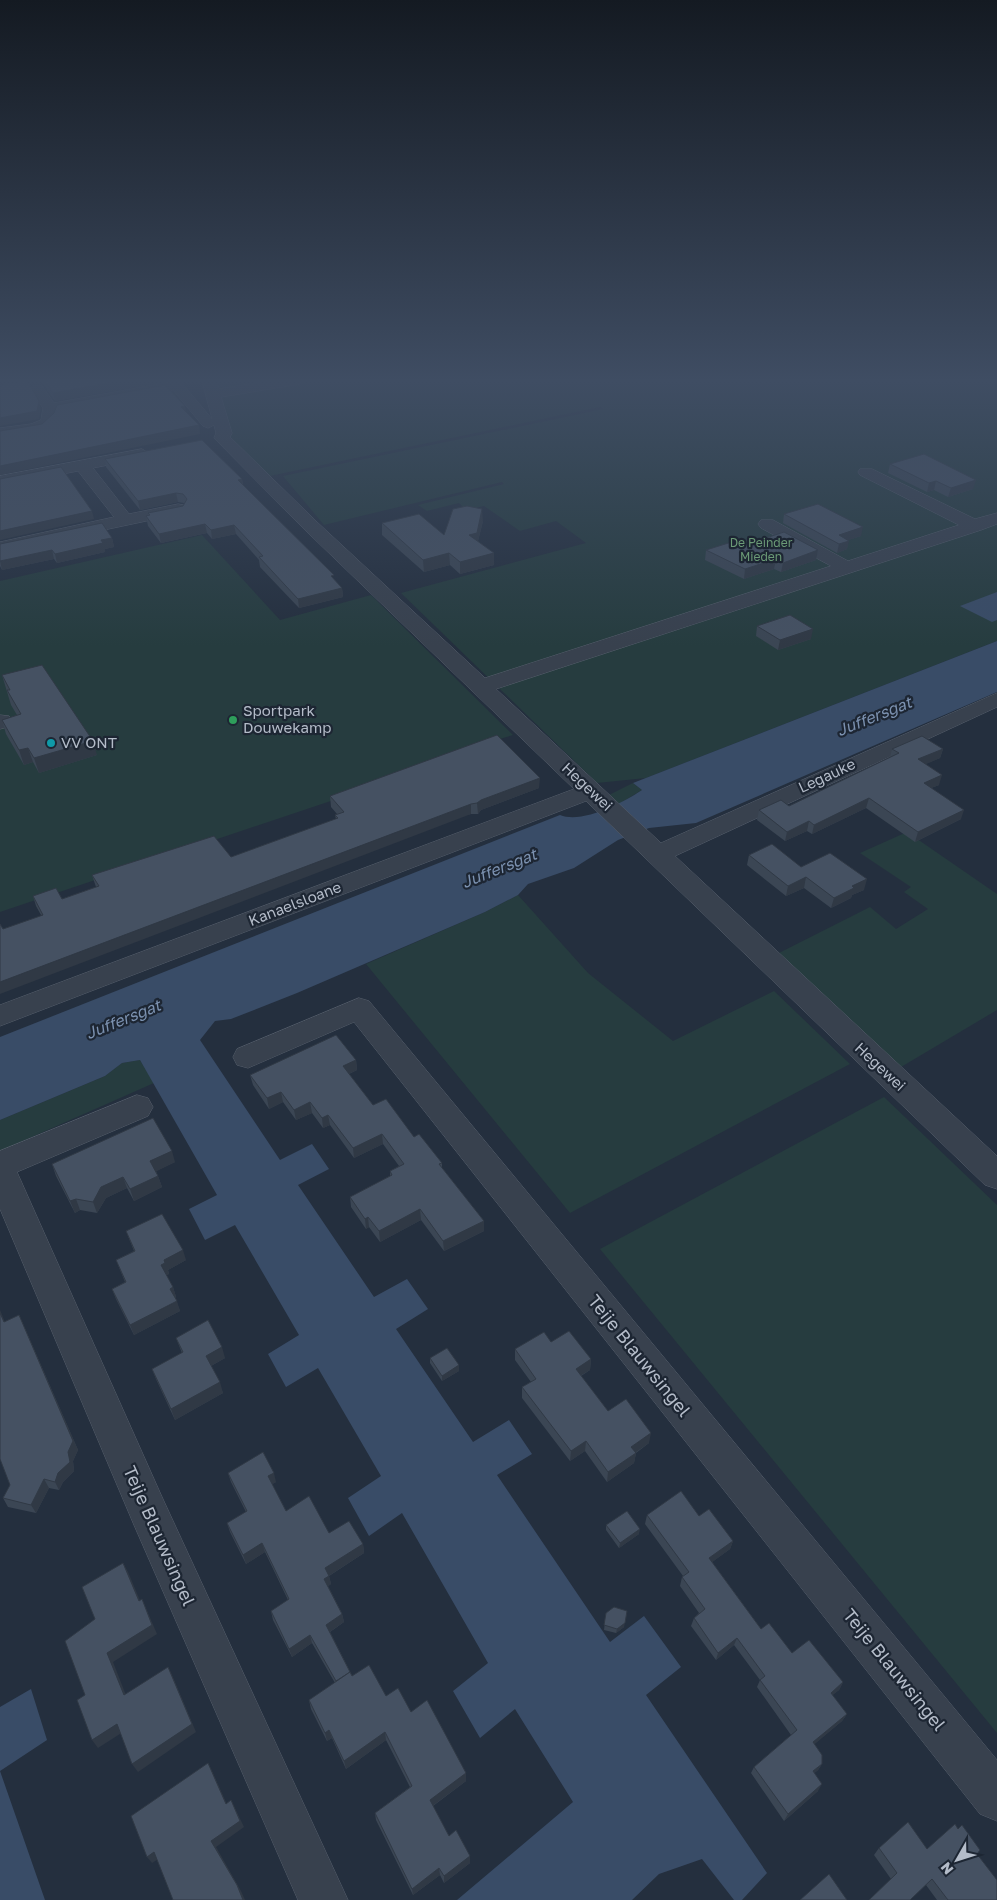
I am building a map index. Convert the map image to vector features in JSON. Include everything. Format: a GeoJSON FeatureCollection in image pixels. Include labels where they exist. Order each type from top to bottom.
{"type":"FeatureCollection","features":[{"type":"Feature","properties":{"kind":"street"},"geometry":{"type":"LineString","coordinates":[[0,481],[63,469]]}},
{"type":"Feature","properties":{"kind":"street"},"geometry":{"type":"LineString","coordinates":[[85,469],[125,520]]}},
{"type":"Feature","properties":{"kind":"street","name":"Hegewei"},"geometry":{"type":"LineString","coordinates":[[254,469],[480,687],[997,1176]]}},
{"type":"Feature","properties":{"kind":"street"},"geometry":{"type":"LineString","coordinates":[[866,472],[975,526]]}},
{"type":"Feature","properties":{"kind":"street"},"geometry":{"type":"LineString","coordinates":[[0,547],[178,509]]}},
{"type":"Feature","properties":{"kind":"street"},"geometry":{"type":"LineString","coordinates":[[480,687],[997,518]]}},
{"type":"Feature","properties":{"kind":"street"},"geometry":{"type":"LineString","coordinates":[[768,524],[846,568]]}},
{"type":"Feature","properties":{"kind":"street","name":"Legauke"},"geometry":{"type":"LineString","coordinates":[[650,847],[997,699]]}},
{"type":"Feature","properties":{"kind":"street","name":"Kanaelsloane"},"geometry":{"type":"LineString","coordinates":[[0,1016],[594,795]]}},
{"type":"Feature","properties":{"kind":"street","name":"Teije Blauwsingel"},"geometry":{"type":"LineString","coordinates":[[248,1057],[359,1008],[997,1797]]}},
{"type":"Feature","properties":{"kind":"street"},"geometry":{"type":"LineString","coordinates":[[0,1165],[137,1107]]}},
{"type":"Feature","properties":{"kind":"street","name":"Teije Blauwsingel"},"geometry":{"type":"LineString","coordinates":[[0,1170],[152,1520],[323,1900]]}},
{"type":"Feature","properties":{"kind":"green space","name":"De Peinder Mieden"},"geometry":{"type":"Polygon","coordinates":[[[257,469],[305,469],[265,477],[257,469]]]}},
{"type":"Feature","properties":{"kind":"green space","name":"De Peinder Mieden"},"geometry":{"type":"Polygon","coordinates":[[[318,469],[997,469],[997,641],[646,778],[597,783],[401,593],[586,543],[556,521],[520,531],[484,506],[466,510],[459,503],[427,511],[418,505],[504,484],[502,482],[324,525],[283,476],[318,469]]]}},
{"type":"Feature","properties":{"kind":"green space","name":"Sportpark Douwekamp"},"geometry":{"type":"Polygon","coordinates":[[[202,535],[280,620],[371,595],[513,735],[466,749],[471,754],[0,912],[0,581],[202,535]]]}},
{"type":"Feature","properties":{"kind":"green space"},"geometry":{"type":"Polygon","coordinates":[[[633,783],[642,790],[617,805],[609,795],[633,783]]]}},
{"type":"Feature","properties":{"kind":"green space"},"geometry":{"type":"Polygon","coordinates":[[[907,832],[997,894],[997,1010],[896,1070],[773,956],[870,907],[896,929],[928,909],[904,892],[911,887],[860,853],[907,832]]]}},
{"type":"Feature","properties":{"kind":"green space"},"geometry":{"type":"Polygon","coordinates":[[[518,895],[588,973],[673,1041],[774,991],[850,1064],[570,1213],[366,964],[485,912],[518,895]]]}},
{"type":"Feature","properties":{"kind":"green space"},"geometry":{"type":"Polygon","coordinates":[[[140,1060],[154,1083],[0,1151],[0,1120],[105,1076],[122,1063],[140,1060]]]}},
{"type":"Feature","properties":{"kind":"green space"},"geometry":{"type":"Polygon","coordinates":[[[884,1097],[997,1205],[997,1733],[600,1249],[884,1097]]]}},
{"type":"Feature","properties":{"kind":"water"},"geometry":{"type":"Polygon","coordinates":[[[997,592],[997,620],[992,622],[960,606],[997,592]]]}},
{"type":"Feature","properties":{"kind":"water","name":"Juffersgat"},"geometry":{"type":"Polygon","coordinates":[[[997,641],[997,692],[696,823],[649,828],[618,840],[574,868],[528,884],[518,895],[485,912],[297,993],[231,1019],[215,1021],[200,1040],[280,1160],[312,1144],[329,1169],[298,1185],[374,1297],[407,1279],[428,1309],[396,1329],[473,1442],[509,1420],[532,1454],[497,1475],[610,1642],[644,1616],[681,1667],[646,1695],[767,1873],[742,1900],[734,1900],[702,1859],[659,1874],[632,1900],[457,1900],[573,1802],[515,1709],[480,1738],[453,1691],[488,1663],[402,1513],[369,1536],[348,1498],[381,1476],[318,1368],[286,1387],[268,1354],[299,1335],[235,1225],[205,1240],[189,1209],[217,1195],[140,1060],[122,1063],[105,1076],[0,1120],[0,1037],[560,815],[579,817],[602,811],[642,790],[633,783],[997,641]]]}},
{"type":"Feature","properties":{"kind":"water"},"geometry":{"type":"Polygon","coordinates":[[[31,1689],[47,1740],[0,1771],[0,1707],[31,1689]]]}},
{"type":"Feature","properties":{"kind":"water"},"geometry":{"type":"Polygon","coordinates":[[[0,1771],[45,1900],[0,1900],[0,1771]]]}},
{"type":"Feature","properties":{"kind":"building"},"geometry":{"type":"Polygon","coordinates":[[[53,469],[62,469],[92,511],[0,531],[0,479],[53,469]]]}},
{"type":"Feature","properties":{"kind":"building"},"geometry":{"type":"Polygon","coordinates":[[[113,469],[231,469],[242,479],[238,480],[334,575],[331,576],[342,588],[298,599],[259,557],[263,556],[234,525],[211,530],[205,524],[159,534],[146,516],[150,515],[148,513],[183,506],[187,499],[183,494],[176,493],[138,501],[113,469]]]}},
{"type":"Feature","properties":{"kind":"building"},"geometry":{"type":"Polygon","coordinates":[[[900,469],[953,469],[976,480],[951,488],[936,481],[929,483],[900,469]]]}},
{"type":"Feature","properties":{"kind":"building"},"geometry":{"type":"Polygon","coordinates":[[[818,504],[863,527],[839,535],[849,541],[839,544],[784,514],[818,504]]]}},
{"type":"Feature","properties":{"kind":"building"},"geometry":{"type":"Polygon","coordinates":[[[467,506],[482,509],[477,533],[469,535],[494,553],[460,562],[449,553],[423,560],[382,523],[419,514],[444,535],[453,509],[467,506]]]}},
{"type":"Feature","properties":{"kind":"building"},"geometry":{"type":"Polygon","coordinates":[[[102,523],[112,538],[101,540],[103,543],[55,554],[52,550],[0,561],[0,544],[102,523]]]}},
{"type":"Feature","properties":{"kind":"building"},"geometry":{"type":"Polygon","coordinates":[[[784,532],[818,550],[783,563],[776,559],[745,569],[706,550],[738,540],[745,545],[784,532]]]}},
{"type":"Feature","properties":{"kind":"building"},"geometry":{"type":"Polygon","coordinates":[[[790,615],[813,629],[780,640],[757,626],[790,615]]]}},
{"type":"Feature","properties":{"kind":"building"},"geometry":{"type":"Polygon","coordinates":[[[42,665],[93,741],[34,758],[28,748],[19,750],[2,720],[21,714],[7,690],[10,690],[2,675],[42,665]]]}},
{"type":"Feature","properties":{"kind":"building"},"geometry":{"type":"Polygon","coordinates":[[[497,735],[540,778],[0,982],[0,924],[3,929],[43,915],[33,896],[56,888],[62,899],[99,886],[92,875],[214,836],[231,857],[338,818],[335,815],[344,812],[330,796],[497,735]]]}},
{"type":"Feature","properties":{"kind":"building"},"geometry":{"type":"Polygon","coordinates":[[[922,736],[943,749],[918,759],[942,775],[924,783],[964,810],[918,832],[869,798],[814,825],[809,821],[787,832],[759,810],[781,800],[789,806],[899,753],[892,749],[922,736]]]}},
{"type":"Feature","properties":{"kind":"building"},"geometry":{"type":"Polygon","coordinates":[[[772,844],[801,867],[830,853],[867,879],[834,898],[806,877],[788,886],[749,855],[772,844]]]}},
{"type":"Feature","properties":{"kind":"building"},"geometry":{"type":"Polygon","coordinates":[[[336,1035],[356,1060],[343,1066],[373,1105],[386,1099],[414,1137],[419,1134],[442,1163],[439,1164],[484,1221],[443,1241],[420,1209],[379,1231],[368,1217],[365,1219],[350,1197],[392,1175],[390,1171],[404,1164],[382,1134],[353,1148],[328,1115],[322,1118],[310,1102],[294,1110],[281,1092],[267,1098],[250,1075],[336,1035]]]}},
{"type":"Feature","properties":{"kind":"building"},"geometry":{"type":"Polygon","coordinates":[[[153,1118],[172,1151],[150,1161],[158,1176],[130,1189],[123,1177],[101,1187],[93,1202],[76,1199],[70,1201],[52,1164],[153,1118]]]}},
{"type":"Feature","properties":{"kind":"building"},"geometry":{"type":"Polygon","coordinates":[[[162,1214],[183,1250],[164,1260],[165,1263],[161,1265],[173,1287],[170,1289],[177,1301],[130,1325],[112,1289],[126,1282],[116,1260],[135,1251],[126,1231],[162,1214]]]}},
{"type":"Feature","properties":{"kind":"building"},"geometry":{"type":"Polygon","coordinates":[[[0,1313],[4,1322],[19,1315],[73,1441],[68,1452],[70,1462],[58,1473],[55,1482],[44,1479],[31,1505],[3,1498],[10,1485],[0,1459],[0,1313]]]}},
{"type":"Feature","properties":{"kind":"building"},"geometry":{"type":"Polygon","coordinates":[[[208,1320],[222,1347],[206,1356],[220,1382],[171,1409],[152,1369],[183,1352],[176,1338],[208,1320]]]}},
{"type":"Feature","properties":{"kind":"building"},"geometry":{"type":"Polygon","coordinates":[[[569,1331],[591,1359],[576,1369],[608,1411],[626,1399],[651,1433],[631,1447],[636,1453],[608,1472],[586,1441],[571,1451],[522,1387],[536,1379],[515,1349],[544,1332],[551,1342],[569,1331]]]}},
{"type":"Feature","properties":{"kind":"building"},"geometry":{"type":"Polygon","coordinates":[[[447,1348],[459,1365],[442,1376],[430,1358],[447,1348]]]}},
{"type":"Feature","properties":{"kind":"building"},"geometry":{"type":"Polygon","coordinates":[[[263,1452],[274,1473],[268,1476],[286,1511],[309,1496],[329,1533],[349,1521],[363,1544],[325,1568],[329,1576],[324,1579],[342,1614],[326,1625],[350,1672],[336,1681],[310,1635],[289,1649],[271,1611],[289,1599],[262,1543],[243,1555],[227,1523],[247,1511],[228,1473],[263,1452]]]}},
{"type":"Feature","properties":{"kind":"building"},"geometry":{"type":"Polygon","coordinates":[[[681,1491],[699,1516],[709,1509],[733,1541],[709,1558],[761,1629],[769,1623],[792,1653],[809,1640],[843,1682],[831,1693],[847,1714],[813,1742],[822,1755],[822,1764],[813,1771],[822,1784],[788,1814],[754,1767],[797,1730],[760,1680],[765,1676],[737,1638],[718,1653],[694,1618],[705,1609],[682,1577],[689,1572],[647,1515],[681,1491]]]}},
{"type":"Feature","properties":{"kind":"building"},"geometry":{"type":"Polygon","coordinates":[[[627,1511],[640,1529],[620,1543],[606,1525],[627,1511]]]}},
{"type":"Feature","properties":{"kind":"building"},"geometry":{"type":"Polygon","coordinates":[[[123,1563],[139,1601],[142,1599],[152,1625],[107,1653],[124,1695],[168,1667],[192,1724],[132,1764],[117,1724],[92,1740],[77,1700],[85,1695],[65,1641],[95,1619],[82,1587],[123,1563]]]}},
{"type":"Feature","properties":{"kind":"building"},"geometry":{"type":"Polygon","coordinates":[[[614,1607],[627,1611],[625,1623],[617,1629],[604,1625],[606,1613],[614,1607]]]}},
{"type":"Feature","properties":{"kind":"building"},"geometry":{"type":"Polygon","coordinates":[[[369,1665],[386,1696],[398,1688],[411,1712],[427,1700],[466,1773],[430,1800],[449,1836],[456,1830],[470,1856],[444,1876],[439,1868],[412,1889],[375,1813],[412,1786],[385,1732],[344,1761],[329,1730],[325,1733],[309,1700],[350,1672],[352,1676],[369,1665]]]}},
{"type":"Feature","properties":{"kind":"building"},"geometry":{"type":"Polygon","coordinates":[[[208,1763],[226,1804],[231,1800],[240,1821],[211,1841],[237,1885],[243,1900],[173,1900],[154,1852],[147,1857],[131,1816],[208,1763]]]}},
{"type":"Feature","properties":{"kind":"building"},"geometry":{"type":"Polygon","coordinates":[[[908,1822],[927,1849],[955,1824],[958,1829],[962,1825],[980,1850],[977,1854],[997,1880],[997,1900],[948,1900],[932,1879],[910,1900],[869,1900],[897,1873],[879,1848],[908,1822]]]}},
{"type":"Feature","properties":{"kind":"building"},"geometry":{"type":"Polygon","coordinates":[[[829,1874],[847,1900],[800,1900],[829,1874]]]}},
{"type":"Feature","properties":{"kind":"place","name":"Sportpark Douwekamp"},"geometry":{"type":"Point","coordinates":[233,720]}},
{"type":"Feature","properties":{"kind":"place","name":"VV ONT"},"geometry":{"type":"Point","coordinates":[51,743]}}]}
